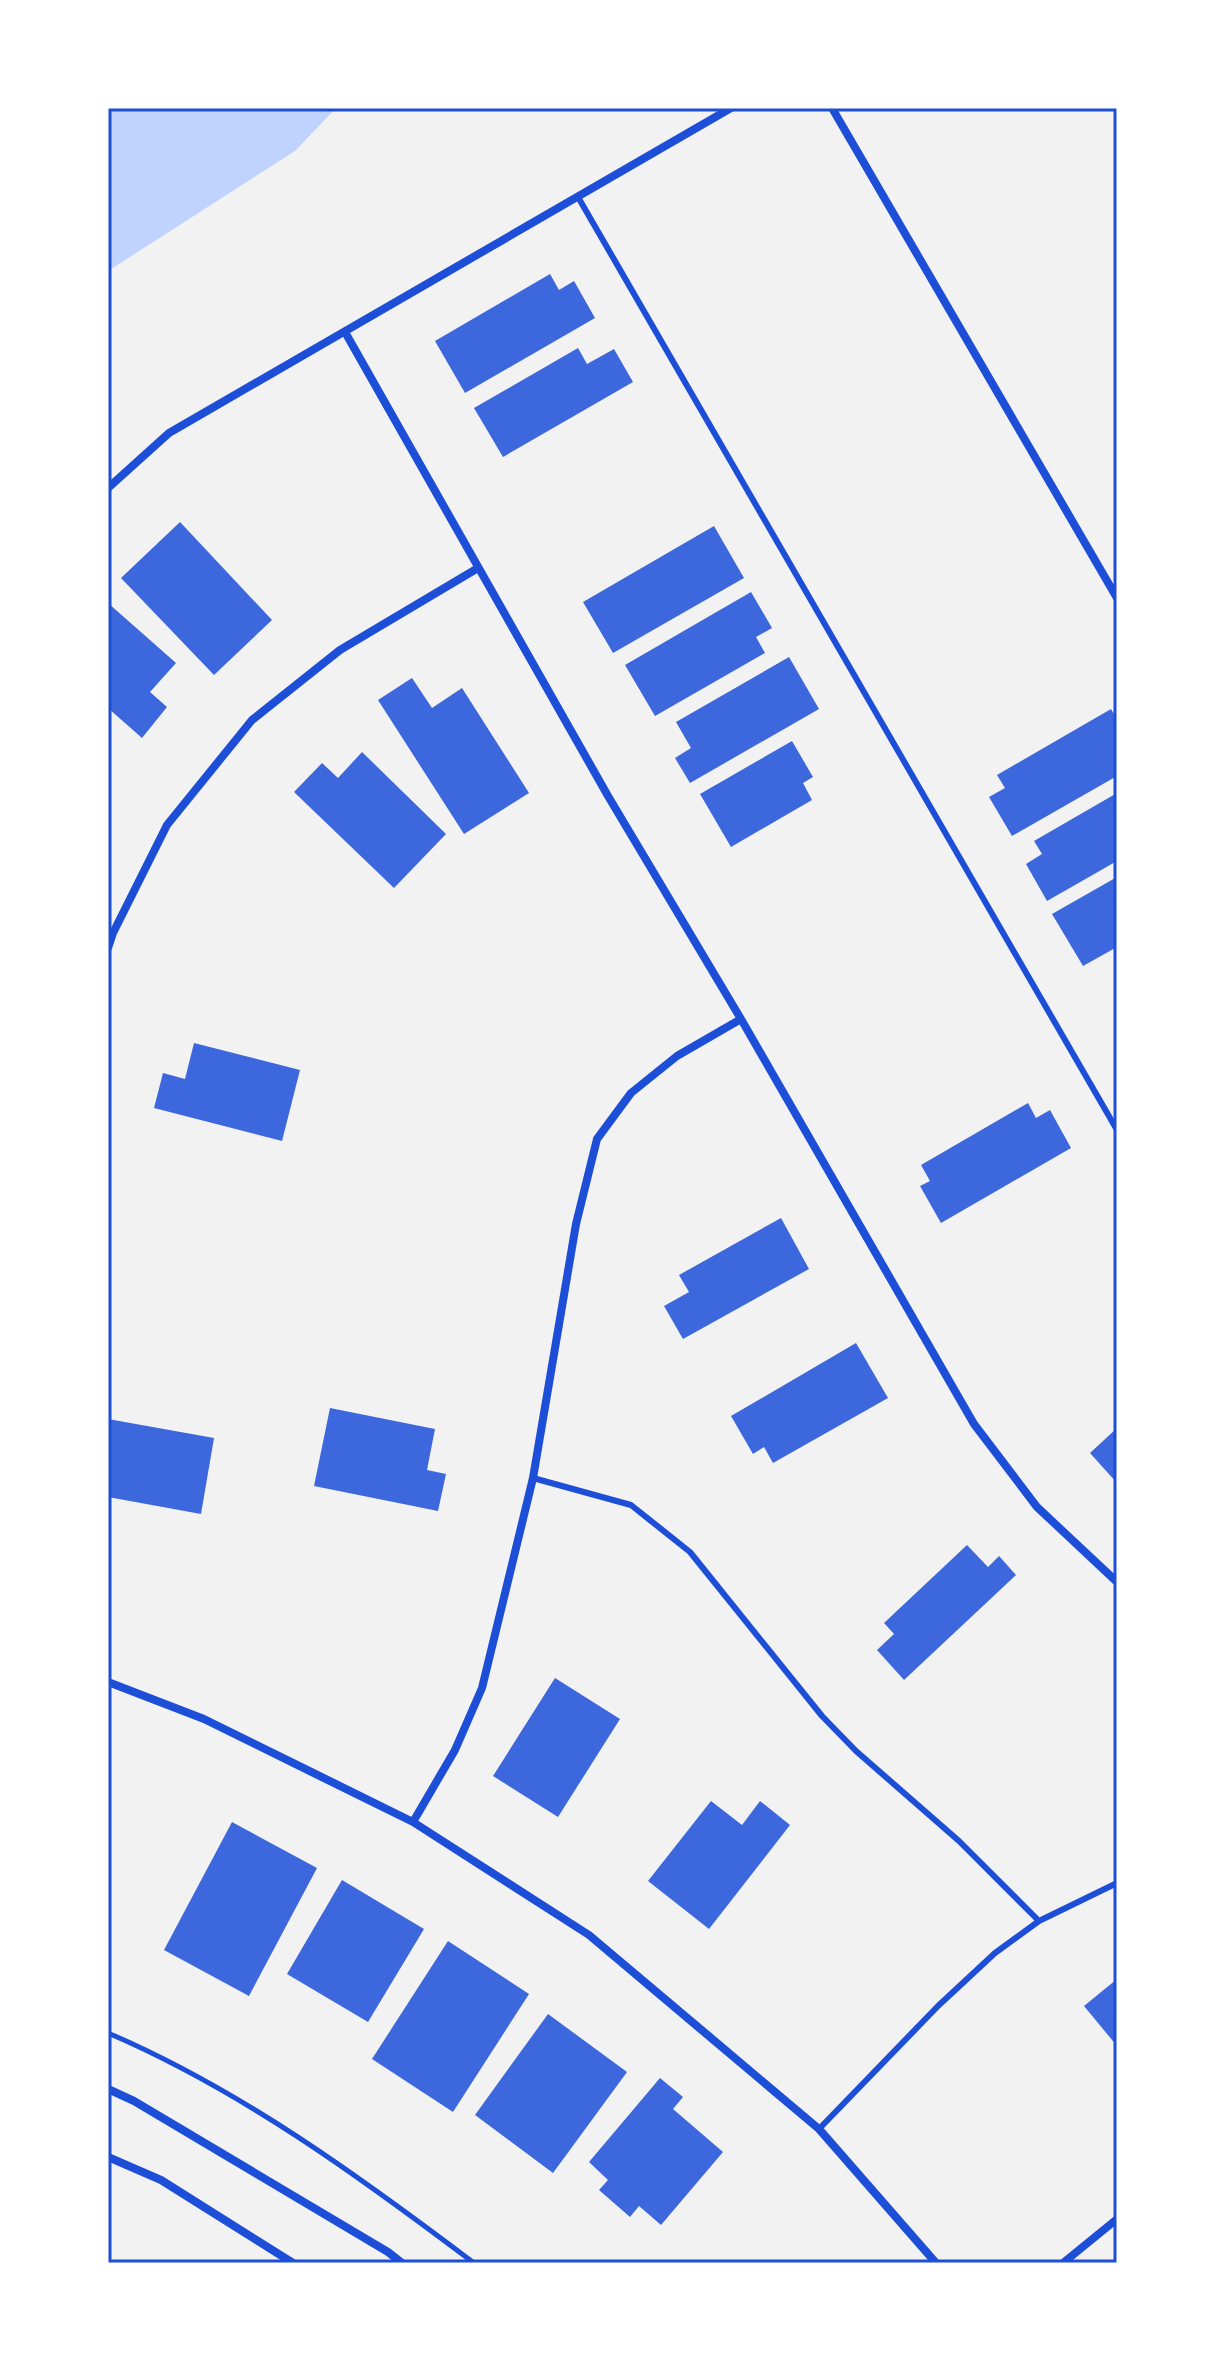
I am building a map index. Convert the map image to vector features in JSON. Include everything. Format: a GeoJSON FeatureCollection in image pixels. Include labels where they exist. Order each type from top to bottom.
{"type":"FeatureCollection","features":[{"type":"Feature","properties":{"kind":"street"},"geometry":{"type":"LineString","coordinates":[[108,488],[169,433],[731,108]]}},
{"type":"Feature","properties":{"kind":"street"},"geometry":{"type":"LineString","coordinates":[[832,108],[1117,598]]}},
{"type":"Feature","properties":{"kind":"street"},"geometry":{"type":"LineString","coordinates":[[345,332],[608,796],[741,1019],[974,1424],[1037,1507],[1117,1582]]}},
{"type":"Feature","properties":{"kind":"street"},"geometry":{"type":"LineString","coordinates":[[108,948],[167,825],[252,720],[340,650],[478,568]]}},
{"type":"Feature","properties":{"kind":"street"},"geometry":{"type":"LineString","coordinates":[[413,1822],[455,1750],[482,1688],[533,1478],[576,1224],[597,1139],[631,1093],[677,1056],[741,1019]]}},
{"type":"Feature","properties":{"kind":"street"},"geometry":{"type":"LineString","coordinates":[[108,1682],[204,1719],[413,1822],[589,1935],[819,2129],[936,2263]]}},
{"type":"Feature","properties":{"kind":"street"},"geometry":{"type":"LineString","coordinates":[[108,2089],[134,2101],[402,2263]]}},
{"type":"Feature","properties":{"kind":"street"},"geometry":{"type":"LineString","coordinates":[[108,2157],[161,2180],[293,2263]]}},
{"type":"Feature","properties":{"kind":"street"},"geometry":{"type":"LineString","coordinates":[[1063,2263],[1117,2219]]}},
{"type":"Feature","properties":{"kind":"lane"},"geometry":{"type":"LineString","coordinates":[[578,197],[1117,1130]]}},
{"type":"Feature","properties":{"kind":"lane"},"geometry":{"type":"LineString","coordinates":[[533,1478],[631,1505],[690,1552],[822,1716],[856,1751],[959,1841],[1039,1921]]}},
{"type":"Feature","properties":{"kind":"lane"},"geometry":{"type":"LineString","coordinates":[[819,2129],[938,2006],[995,1953],[1039,1921],[1117,1883]]}},
{"type":"Feature","properties":{"kind":"path"},"geometry":{"type":"LineString","coordinates":[[108,2033],[259,2112],[382,2193],[474,2263]]}},
{"type":"Feature","properties":{"kind":"water"},"geometry":{"type":"Polygon","coordinates":[[[108,108],[336,108],[295,151],[108,271],[108,108]]]}},
{"type":"Feature","properties":{"kind":"building"},"geometry":{"type":"Polygon","coordinates":[[[550,274],[559,290],[574,281],[595,318],[465,393],[435,341],[550,274]]]}},
{"type":"Feature","properties":{"kind":"building"},"geometry":{"type":"Polygon","coordinates":[[[578,348],[587,364],[614,349],[633,382],[503,457],[474,408],[578,348]]]}},
{"type":"Feature","properties":{"kind":"building"},"geometry":{"type":"Polygon","coordinates":[[[180,522],[272,620],[214,675],[121,578],[180,522]]]}},
{"type":"Feature","properties":{"kind":"building"},"geometry":{"type":"Polygon","coordinates":[[[714,526],[744,578],[613,653],[583,602],[714,526]]]}},
{"type":"Feature","properties":{"kind":"building"},"geometry":{"type":"Polygon","coordinates":[[[751,592],[772,628],[756,637],[765,653],[655,716],[625,665],[751,592]]]}},
{"type":"Feature","properties":{"kind":"building"},"geometry":{"type":"Polygon","coordinates":[[[108,603],[176,663],[150,692],[167,707],[142,738],[108,708],[108,603]]]}},
{"type":"Feature","properties":{"kind":"building"},"geometry":{"type":"Polygon","coordinates":[[[789,657],[819,709],[690,783],[675,758],[691,748],[676,722],[789,657]]]}},
{"type":"Feature","properties":{"kind":"building"},"geometry":{"type":"Polygon","coordinates":[[[412,678],[432,708],[462,688],[529,793],[464,834],[378,700],[412,678]]]}},
{"type":"Feature","properties":{"kind":"building"},"geometry":{"type":"Polygon","coordinates":[[[1111,709],[1117,719],[1117,776],[1012,836],[989,797],[1005,788],[997,775],[1111,709]]]}},
{"type":"Feature","properties":{"kind":"building"},"geometry":{"type":"Polygon","coordinates":[[[792,741],[813,777],[803,783],[812,800],[731,847],[700,794],[792,741]]]}},
{"type":"Feature","properties":{"kind":"building"},"geometry":{"type":"Polygon","coordinates":[[[362,752],[446,834],[394,888],[294,792],[322,763],[338,778],[362,752]]]}},
{"type":"Feature","properties":{"kind":"building"},"geometry":{"type":"Polygon","coordinates":[[[1117,793],[1117,861],[1047,901],[1026,864],[1042,854],[1034,841],[1117,793]]]}},
{"type":"Feature","properties":{"kind":"building"},"geometry":{"type":"Polygon","coordinates":[[[1117,877],[1117,947],[1083,966],[1052,914],[1117,877]]]}},
{"type":"Feature","properties":{"kind":"building"},"geometry":{"type":"Polygon","coordinates":[[[194,1043],[300,1070],[282,1141],[154,1108],[163,1073],[185,1079],[194,1043]]]}},
{"type":"Feature","properties":{"kind":"building"},"geometry":{"type":"Polygon","coordinates":[[[1028,1103],[1036,1118],[1050,1110],[1071,1148],[941,1223],[920,1186],[930,1181],[921,1165],[1028,1103]]]}},
{"type":"Feature","properties":{"kind":"building"},"geometry":{"type":"Polygon","coordinates":[[[781,1218],[809,1269],[683,1339],[664,1306],[689,1292],[679,1275],[781,1218]]]}},
{"type":"Feature","properties":{"kind":"building"},"geometry":{"type":"Polygon","coordinates":[[[856,1343],[888,1398],[773,1463],[764,1447],[753,1454],[731,1416],[856,1343]]]}},
{"type":"Feature","properties":{"kind":"building"},"geometry":{"type":"Polygon","coordinates":[[[330,1408],[435,1429],[427,1470],[446,1474],[438,1511],[314,1486],[330,1408]]]}},
{"type":"Feature","properties":{"kind":"building"},"geometry":{"type":"Polygon","coordinates":[[[108,1419],[214,1438],[201,1514],[108,1497],[108,1419]]]}},
{"type":"Feature","properties":{"kind":"building"},"geometry":{"type":"Polygon","coordinates":[[[1117,1428],[1117,1483],[1090,1453],[1117,1428]]]}},
{"type":"Feature","properties":{"kind":"building"},"geometry":{"type":"Polygon","coordinates":[[[967,1545],[988,1567],[999,1556],[1016,1575],[904,1680],[877,1650],[894,1634],[884,1623],[967,1545]]]}},
{"type":"Feature","properties":{"kind":"building"},"geometry":{"type":"Polygon","coordinates":[[[555,1678],[620,1719],[558,1817],[493,1776],[555,1678]]]}},
{"type":"Feature","properties":{"kind":"building"},"geometry":{"type":"Polygon","coordinates":[[[711,1801],[742,1825],[760,1801],[790,1825],[709,1929],[648,1881],[711,1801]]]}},
{"type":"Feature","properties":{"kind":"building"},"geometry":{"type":"Polygon","coordinates":[[[232,1822],[317,1868],[249,1996],[164,1950],[232,1822]]]}},
{"type":"Feature","properties":{"kind":"building"},"geometry":{"type":"Polygon","coordinates":[[[342,1880],[424,1929],[368,2022],[287,1974],[342,1880]]]}},
{"type":"Feature","properties":{"kind":"building"},"geometry":{"type":"Polygon","coordinates":[[[448,1941],[529,1994],[453,2112],[372,2059],[448,1941]]]}},
{"type":"Feature","properties":{"kind":"building"},"geometry":{"type":"Polygon","coordinates":[[[1117,1979],[1117,2046],[1084,2006],[1117,1979]]]}},
{"type":"Feature","properties":{"kind":"building"},"geometry":{"type":"Polygon","coordinates":[[[548,2014],[627,2072],[553,2173],[475,2115],[548,2014]]]}},
{"type":"Feature","properties":{"kind":"building"},"geometry":{"type":"Polygon","coordinates":[[[660,2078],[683,2097],[673,2109],[723,2152],[661,2225],[639,2206],[630,2217],[599,2190],[608,2180],[589,2162],[660,2078]]]}}]}
